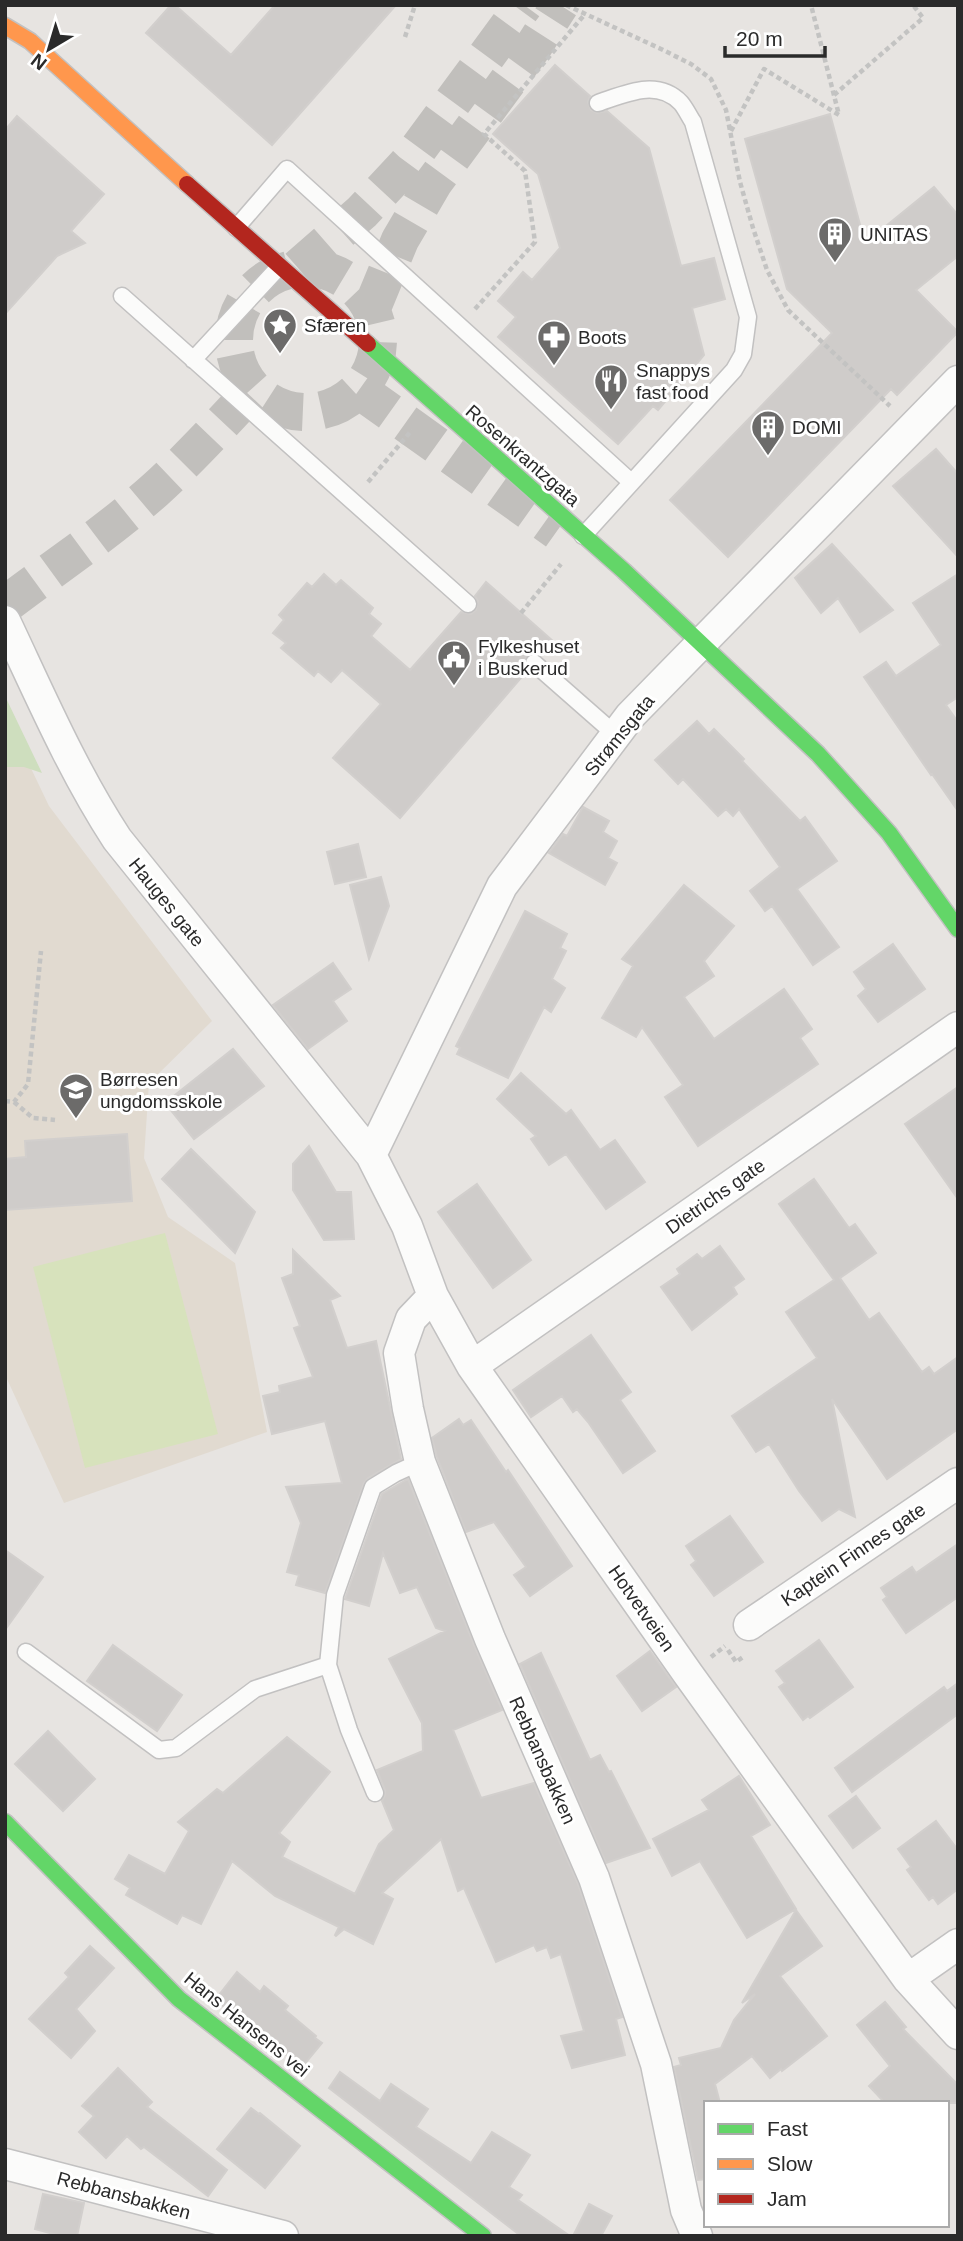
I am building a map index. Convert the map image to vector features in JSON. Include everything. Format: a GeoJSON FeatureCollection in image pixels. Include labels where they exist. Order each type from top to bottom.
{"type":"FeatureCollection","features":[{"type":"Feature","properties":{"kind":"street","name":"Rosenkrantzgata"},"geometry":{"type":"LineString","coordinates":[[15,11],[30,41]]}},
{"type":"Feature","properties":{"kind":"street","name":"Rosenkrantzgata"},"geometry":{"type":"LineString","coordinates":[[5,26],[30,41],[236,228],[624,571],[700,643],[827,764],[890,833],[958,929]]}},
{"type":"Feature","properties":{"kind":"street","name":"Strømsgata"},"geometry":{"type":"LineString","coordinates":[[371,1155],[502,886],[630,716],[912,426],[956,387]]}},
{"type":"Feature","properties":{"kind":"street","name":"Hauges gate"},"geometry":{"type":"LineString","coordinates":[[5,621],[92,801],[117,839],[371,1155]]}},
{"type":"Feature","properties":{"kind":"street","name":"Dietrichs gate"},"geometry":{"type":"LineString","coordinates":[[472,1366],[958,1027]]}},
{"type":"Feature","properties":{"kind":"street","name":"Hotvetveien"},"geometry":{"type":"LineString","coordinates":[[371,1155],[407,1226],[433,1296],[472,1366],[695,1684],[908,1979],[958,2035]]}},
{"type":"Feature","properties":{"kind":"street","name":"Rebbansbakken"},"geometry":{"type":"LineString","coordinates":[[433,1296],[411,1319],[399,1353],[420,1462],[490,1639],[594,1878],[656,2064],[686,2227]]}},
{"type":"Feature","properties":{"kind":"street","name":"Kaptein Finnes gate"},"geometry":{"type":"LineString","coordinates":[[749,1625],[958,1483]]}},
{"type":"Feature","properties":{"kind":"street","name":"Hans Hansens vei"},"geometry":{"type":"LineString","coordinates":[[5,1822],[179,1999],[482,2236]]}},
{"type":"Feature","properties":{"kind":"street"},"geometry":{"type":"LineString","coordinates":[[908,1979],[958,1944]]}},
{"type":"Feature","properties":{"kind":"street","name":"Rebbansbakken"},"geometry":{"type":"LineString","coordinates":[[5,2164],[283,2236]]}},
{"type":"Feature","properties":{"kind":"lane"},"geometry":{"type":"LineString","coordinates":[[583,536],[734,370],[743,354],[748,317],[693,122],[680,103],[663,91],[642,88],[598,103]]}},
{"type":"Feature","properties":{"kind":"lane"},"geometry":{"type":"LineString","coordinates":[[236,228],[287,169],[631,482]]}},
{"type":"Feature","properties":{"kind":"lane"},"geometry":{"type":"LineString","coordinates":[[193,360],[279,266]]}},
{"type":"Feature","properties":{"kind":"lane"},"geometry":{"type":"LineString","coordinates":[[122,296],[468,604]]}},
{"type":"Feature","properties":{"kind":"lane"},"geometry":{"type":"LineString","coordinates":[[534,663],[616,735]]}},
{"type":"Feature","properties":{"kind":"lane"},"geometry":{"type":"LineString","coordinates":[[376,1793],[349,1730],[328,1665],[335,1595],[373,1487],[396,1472],[420,1462]]}},
{"type":"Feature","properties":{"kind":"lane"},"geometry":{"type":"LineString","coordinates":[[26,1652],[159,1750],[176,1748],[255,1689],[328,1665]]}},
{"type":"Feature","properties":{"kind":"path"},"geometry":{"type":"LineString","coordinates":[[405,37],[415,5]]}},
{"type":"Feature","properties":{"kind":"path"},"geometry":{"type":"LineString","coordinates":[[566,5],[691,64],[711,79],[726,110],[740,182],[753,228],[767,270],[788,310],[912,426]]}},
{"type":"Feature","properties":{"kind":"path"},"geometry":{"type":"LineString","coordinates":[[731,132],[764,69],[839,115],[811,5]]}},
{"type":"Feature","properties":{"kind":"path"},"geometry":{"type":"LineString","coordinates":[[834,95],[923,18],[913,5]]}},
{"type":"Feature","properties":{"kind":"path"},"geometry":{"type":"LineString","coordinates":[[472,312],[535,242],[525,171],[484,134],[585,14]]}},
{"type":"Feature","properties":{"kind":"path"},"geometry":{"type":"LineString","coordinates":[[352,501],[434,404]]}},
{"type":"Feature","properties":{"kind":"path"},"geometry":{"type":"LineString","coordinates":[[521,613],[583,536]]}},
{"type":"Feature","properties":{"kind":"path"},"geometry":{"type":"LineString","coordinates":[[15,1102],[28,1084],[41,951]]}},
{"type":"Feature","properties":{"kind":"path"},"geometry":{"type":"LineString","coordinates":[[5,1101],[15,1102],[33,1118],[55,1120]]}},
{"type":"Feature","properties":{"kind":"shaded area","name":"Børresen ungdomsskole"},"geometry":{"type":"Polygon","coordinates":[[[5,714],[49,806],[212,1021],[149,1083],[144,1158],[168,1217],[235,1263],[267,1432],[64,1503],[7,1379],[5,1366],[5,714]]]}},
{"type":"Feature","properties":{"kind":"green space"},"geometry":{"type":"Polygon","coordinates":[[[5,696],[42,773],[24,767],[5,767],[5,696]]]}},
{"type":"Feature","properties":{"kind":"green space"},"geometry":{"type":"Polygon","coordinates":[[[165,1233],[218,1434],[85,1468],[33,1267],[165,1233]]]}},
{"type":"Feature","properties":{"kind":"building"},"geometry":{"type":"Polygon","coordinates":[[[171,5],[175,5],[231,55],[275,5],[396,5],[272,145],[146,33],[171,5]]]}},
{"type":"Feature","properties":{"kind":"building"},"geometry":{"type":"Polygon","coordinates":[[[555,65],[590,96],[588,102],[591,110],[597,113],[607,111],[649,148],[681,266],[714,258],[725,299],[692,308],[704,355],[658,410],[653,406],[618,444],[498,337],[516,317],[498,301],[523,272],[532,280],[560,248],[538,174],[493,134],[555,65]]]}},
{"type":"Feature","properties":{"kind":"building"},"geometry":{"type":"Polygon","coordinates":[[[830,114],[865,243],[934,187],[958,215],[958,256],[916,290],[958,332],[897,395],[891,389],[728,557],[670,500],[832,333],[787,289],[745,139],[830,114]]]}},
{"type":"Feature","properties":{"kind":"building"},"geometry":{"type":"Polygon","coordinates":[[[17,116],[104,194],[71,231],[85,243],[57,256],[5,314],[5,130],[17,116]]]}},
{"type":"Feature","properties":{"kind":"building"},"geometry":{"type":"Polygon","coordinates":[[[936,449],[958,474],[958,557],[893,486],[936,449]]]}},
{"type":"Feature","properties":{"kind":"building"},"geometry":{"type":"Polygon","coordinates":[[[832,544],[893,610],[860,632],[838,598],[821,613],[795,578],[832,544]]]}},
{"type":"Feature","properties":{"kind":"building","name":"Fylkeshuset i Buskerud"},"geometry":{"type":"Polygon","coordinates":[[[324,574],[336,585],[341,580],[373,608],[369,614],[381,624],[371,636],[410,670],[461,612],[471,614],[476,610],[478,601],[475,596],[486,582],[553,641],[541,655],[531,653],[526,657],[524,666],[527,671],[400,818],[333,758],[381,704],[342,670],[331,682],[318,671],[314,676],[281,648],[286,643],[273,633],[284,620],[279,615],[307,583],[312,587],[324,574]]]}},
{"type":"Feature","properties":{"kind":"building"},"geometry":{"type":"Polygon","coordinates":[[[958,574],[958,697],[946,705],[958,722],[958,811],[864,677],[886,662],[896,676],[941,645],[913,603],[958,574]]]}},
{"type":"Feature","properties":{"kind":"building"},"geometry":{"type":"Polygon","coordinates":[[[697,721],[709,734],[714,729],[800,821],[805,817],[837,861],[797,889],[839,947],[813,965],[772,906],[765,911],[750,891],[780,867],[739,809],[733,816],[726,809],[718,816],[683,779],[678,784],[655,760],[697,721]]]}},
{"type":"Feature","properties":{"kind":"building"},"geometry":{"type":"Polygon","coordinates":[[[583,807],[609,821],[603,832],[617,841],[608,858],[617,863],[605,885],[549,853],[563,834],[567,836],[583,807]]]}},
{"type":"Feature","properties":{"kind":"building"},"geometry":{"type":"Polygon","coordinates":[[[358,844],[366,877],[335,884],[327,852],[358,844]]]}},
{"type":"Feature","properties":{"kind":"building"},"geometry":{"type":"Polygon","coordinates":[[[381,877],[389,906],[369,959],[350,885],[381,877]]]}},
{"type":"Feature","properties":{"kind":"building"},"geometry":{"type":"Polygon","coordinates":[[[684,885],[734,926],[704,961],[714,976],[684,997],[714,1039],[784,989],[812,1029],[800,1038],[818,1064],[698,1146],[665,1097],[683,1085],[642,1027],[636,1037],[602,1018],[633,966],[622,959],[684,885]]]}},
{"type":"Feature","properties":{"kind":"building"},"geometry":{"type":"Polygon","coordinates":[[[525,911],[567,934],[560,948],[566,951],[552,979],[565,988],[551,1012],[544,1007],[508,1078],[457,1054],[460,1048],[456,1046],[525,911]]]}},
{"type":"Feature","properties":{"kind":"building"},"geometry":{"type":"Polygon","coordinates":[[[893,944],[925,989],[878,1022],[858,996],[866,989],[854,972],[893,944]]]}},
{"type":"Feature","properties":{"kind":"building"},"geometry":{"type":"Polygon","coordinates":[[[333,963],[351,989],[333,1001],[347,1021],[308,1049],[273,1005],[333,963]]]}},
{"type":"Feature","properties":{"kind":"building"},"geometry":{"type":"Polygon","coordinates":[[[233,1049],[264,1086],[194,1139],[165,1103],[233,1049]]]}},
{"type":"Feature","properties":{"kind":"building"},"geometry":{"type":"Polygon","coordinates":[[[521,1073],[566,1114],[571,1110],[600,1150],[615,1140],[645,1182],[606,1209],[566,1154],[549,1165],[531,1139],[536,1136],[497,1099],[521,1073]]]}},
{"type":"Feature","properties":{"kind":"building"},"geometry":{"type":"Polygon","coordinates":[[[958,1087],[958,1199],[905,1124],[958,1087]]]}},
{"type":"Feature","properties":{"kind":"building"},"geometry":{"type":"Polygon","coordinates":[[[127,1134],[132,1201],[5,1210],[5,1159],[26,1157],[25,1141],[127,1134]]]}},
{"type":"Feature","properties":{"kind":"building"},"geometry":{"type":"Polygon","coordinates":[[[309,1146],[336,1192],[351,1192],[354,1239],[324,1240],[293,1190],[293,1164],[309,1146]]]}},
{"type":"Feature","properties":{"kind":"building"},"geometry":{"type":"Polygon","coordinates":[[[191,1149],[255,1212],[235,1253],[162,1179],[191,1149]]]}},
{"type":"Feature","properties":{"kind":"building"},"geometry":{"type":"Polygon","coordinates":[[[814,1179],[849,1228],[855,1224],[876,1253],[840,1278],[869,1320],[879,1313],[922,1372],[929,1367],[934,1374],[958,1357],[958,1429],[887,1479],[832,1399],[855,1517],[839,1509],[822,1521],[769,1444],[756,1452],[732,1416],[817,1358],[786,1312],[834,1280],[779,1204],[814,1179]]]}},
{"type":"Feature","properties":{"kind":"building"},"geometry":{"type":"Polygon","coordinates":[[[477,1184],[531,1260],[493,1288],[438,1212],[477,1184]]]}},
{"type":"Feature","properties":{"kind":"building"},"geometry":{"type":"Polygon","coordinates":[[[720,1246],[744,1279],[733,1287],[737,1294],[692,1330],[661,1287],[680,1274],[677,1269],[697,1254],[702,1259],[720,1246]]]}},
{"type":"Feature","properties":{"kind":"building"},"geometry":{"type":"Polygon","coordinates":[[[293,1250],[340,1296],[330,1300],[347,1348],[376,1341],[401,1459],[364,1483],[325,1593],[296,1585],[299,1575],[287,1572],[301,1523],[286,1487],[342,1483],[325,1421],[272,1434],[263,1396],[280,1392],[279,1386],[313,1377],[294,1328],[300,1326],[282,1278],[293,1274],[293,1250]]]}},
{"type":"Feature","properties":{"kind":"building"},"geometry":{"type":"Polygon","coordinates":[[[591,1335],[631,1392],[620,1400],[655,1451],[623,1473],[588,1422],[577,1409],[573,1412],[562,1396],[531,1417],[513,1390],[591,1335]]]}},
{"type":"Feature","properties":{"kind":"building"},"geometry":{"type":"Polygon","coordinates":[[[459,1419],[463,1425],[471,1420],[572,1566],[530,1596],[514,1575],[526,1567],[494,1522],[466,1532],[432,1438],[459,1419]]]}},
{"type":"Feature","properties":{"kind":"building"},"geometry":{"type":"Polygon","coordinates":[[[408,1479],[502,1710],[453,1730],[481,1798],[534,1783],[578,1884],[622,2017],[616,2019],[625,2055],[572,2068],[561,2036],[584,2031],[561,1954],[551,1958],[547,1947],[537,1951],[534,1945],[496,1962],[464,1888],[458,1891],[441,1839],[382,1893],[393,1899],[373,1944],[344,1929],[336,1936],[339,1927],[275,1896],[232,1861],[201,1924],[182,1915],[177,1924],[126,1895],[130,1888],[115,1879],[129,1855],[165,1874],[189,1831],[178,1822],[217,1789],[223,1793],[287,1737],[330,1772],[279,1833],[290,1842],[282,1857],[355,1894],[379,1844],[394,1830],[382,1801],[385,1790],[377,1770],[423,1751],[422,1723],[389,1659],[445,1631],[436,1628],[417,1587],[400,1593],[383,1553],[369,1606],[345,1599],[382,1494],[408,1479]]]}},
{"type":"Feature","properties":{"kind":"building"},"geometry":{"type":"Polygon","coordinates":[[[730,1516],[763,1562],[714,1596],[691,1565],[696,1561],[686,1546],[730,1516]]]}},
{"type":"Feature","properties":{"kind":"building"},"geometry":{"type":"Polygon","coordinates":[[[958,1544],[958,1597],[906,1633],[883,1600],[887,1597],[881,1588],[912,1567],[916,1573],[958,1544]]]}},
{"type":"Feature","properties":{"kind":"building"},"geometry":{"type":"Polygon","coordinates":[[[5,1550],[43,1577],[5,1630],[5,1550]]]}},
{"type":"Feature","properties":{"kind":"building"},"geometry":{"type":"Polygon","coordinates":[[[819,1640],[853,1687],[810,1718],[808,1716],[803,1720],[779,1687],[785,1683],[776,1671],[819,1640]]]}},
{"type":"Feature","properties":{"kind":"building"},"geometry":{"type":"Polygon","coordinates":[[[113,1645],[182,1695],[157,1731],[87,1681],[113,1645]]]}},
{"type":"Feature","properties":{"kind":"building"},"geometry":{"type":"Polygon","coordinates":[[[650,1651],[676,1687],[642,1711],[617,1676],[650,1651]]]}},
{"type":"Feature","properties":{"kind":"building"},"geometry":{"type":"Polygon","coordinates":[[[541,1653],[590,1760],[600,1755],[609,1772],[611,1771],[650,1848],[606,1863],[520,1664],[541,1653]]]}},
{"type":"Feature","properties":{"kind":"building"},"geometry":{"type":"Polygon","coordinates":[[[958,1683],[958,1714],[852,1792],[835,1768],[944,1687],[947,1691],[958,1683]]]}},
{"type":"Feature","properties":{"kind":"building"},"geometry":{"type":"Polygon","coordinates":[[[48,1731],[95,1779],[63,1811],[15,1764],[48,1731]]]}},
{"type":"Feature","properties":{"kind":"building"},"geometry":{"type":"Polygon","coordinates":[[[739,1776],[770,1825],[751,1836],[796,1909],[747,1938],[700,1861],[672,1876],[653,1839],[709,1810],[702,1800],[739,1776]]]}},
{"type":"Feature","properties":{"kind":"building"},"geometry":{"type":"Polygon","coordinates":[[[856,1796],[880,1828],[853,1848],[829,1816],[856,1796]]]}},
{"type":"Feature","properties":{"kind":"building"},"geometry":{"type":"Polygon","coordinates":[[[936,1821],[958,1850],[958,1889],[938,1904],[933,1897],[929,1900],[907,1870],[911,1867],[898,1849],[936,1821]]]}},
{"type":"Feature","properties":{"kind":"building"},"geometry":{"type":"Polygon","coordinates":[[[796,1910],[822,1946],[780,1976],[827,2036],[770,2078],[752,2056],[715,2084],[719,2101],[704,2101],[704,2179],[698,2180],[674,2067],[681,2065],[679,2058],[721,2048],[734,2020],[755,1994],[742,2003],[796,1910]]]}},
{"type":"Feature","properties":{"kind":"building"},"geometry":{"type":"Polygon","coordinates":[[[90,1946],[114,1968],[76,2009],[95,2031],[71,2058],[29,2019],[69,1977],[65,1973],[90,1946]]]}},
{"type":"Feature","properties":{"kind":"building"},"geometry":{"type":"Polygon","coordinates":[[[237,1972],[260,1992],[264,1986],[288,2006],[285,2010],[322,2043],[302,2067],[215,2000],[237,1972]]]}},
{"type":"Feature","properties":{"kind":"building"},"geometry":{"type":"Polygon","coordinates":[[[885,2002],[906,2027],[903,2029],[958,2085],[958,2103],[883,2101],[869,2086],[890,2066],[857,2025],[885,2002]]]}},
{"type":"Feature","properties":{"kind":"building"},"geometry":{"type":"Polygon","coordinates":[[[118,2068],[152,2102],[147,2107],[227,2170],[208,2196],[144,2147],[141,2149],[127,2136],[106,2158],[79,2132],[94,2116],[82,2106],[118,2068]]]}},
{"type":"Feature","properties":{"kind":"building"},"geometry":{"type":"Polygon","coordinates":[[[340,2072],[380,2101],[391,2084],[428,2109],[416,2127],[471,2163],[492,2132],[530,2155],[509,2187],[522,2195],[518,2200],[570,2236],[521,2236],[329,2088],[340,2072]]]}},
{"type":"Feature","properties":{"kind":"building"},"geometry":{"type":"Polygon","coordinates":[[[251,2108],[300,2146],[265,2188],[217,2149],[251,2108]]]}},
{"type":"Feature","properties":{"kind":"building"},"geometry":{"type":"Polygon","coordinates":[[[43,2194],[84,2203],[77,2236],[61,2236],[35,2229],[43,2194]]]}},
{"type":"Feature","properties":{"kind":"building"},"geometry":{"type":"Polygon","coordinates":[[[589,2204],[612,2216],[601,2236],[573,2236],[589,2204]]]}},
{"type":"Feature","properties":{"kind":"tunnel"},"geometry":{"type":"LineString","coordinates":[[298,268],[362,212],[407,164],[524,5]]}},
{"type":"Feature","properties":{"kind":"tunnel"},"geometry":{"type":"LineString","coordinates":[[372,308],[400,240],[434,182],[535,44],[560,5]]}},
{"type":"Feature","properties":{"kind":"tunnel"},"geometry":{"type":"LineString","coordinates":[[306,268],[334,273],[357,289],[373,312],[378,340],[373,368],[357,391],[334,407],[306,412],[278,407],[255,391],[239,368],[234,340],[239,312],[255,289],[278,273],[306,268]]}},
{"type":"Feature","properties":{"kind":"tunnel"},"geometry":{"type":"LineString","coordinates":[[5,605],[100,535],[155,490],[253,390]]}},
{"type":"Feature","properties":{"kind":"tunnel"},"geometry":{"type":"LineString","coordinates":[[359,390],[557,531]]}},
{"type":"Feature","properties":{"kind":"traffic: fast"},"geometry":{"type":"LineString","coordinates":[[368,344],[624,571],[818,754],[889,833],[958,929]]}},
{"type":"Feature","properties":{"kind":"traffic: fast"},"geometry":{"type":"LineString","coordinates":[[5,1822],[179,1999],[483,2236]]}},
{"type":"Feature","properties":{"kind":"traffic: slow"},"geometry":{"type":"LineString","coordinates":[[5,26],[30,41],[187,184]]}},
{"type":"Feature","properties":{"kind":"traffic: jam"},"geometry":{"type":"LineString","coordinates":[[187,184],[368,344]]}},
{"type":"Feature","properties":{"kind":"place","name":"UNITAS"},"geometry":{"type":"Point","coordinates":[835,264]}},
{"type":"Feature","properties":{"kind":"place","name":"Sfæren"},"geometry":{"type":"Point","coordinates":[280,355]}},
{"type":"Feature","properties":{"kind":"place","name":"Boots"},"geometry":{"type":"Point","coordinates":[554,367]}},
{"type":"Feature","properties":{"kind":"place","name":"Snappys fast food"},"geometry":{"type":"Point","coordinates":[611,411]}},
{"type":"Feature","properties":{"kind":"place","name":"DOMI"},"geometry":{"type":"Point","coordinates":[768,457]}},
{"type":"Feature","properties":{"kind":"place","name":"Fylkeshuset i Buskerud"},"geometry":{"type":"Point","coordinates":[454,687]}},
{"type":"Feature","properties":{"kind":"place","name":"Børresen ungdomsskole"},"geometry":{"type":"Point","coordinates":[76,1120]}}]}
